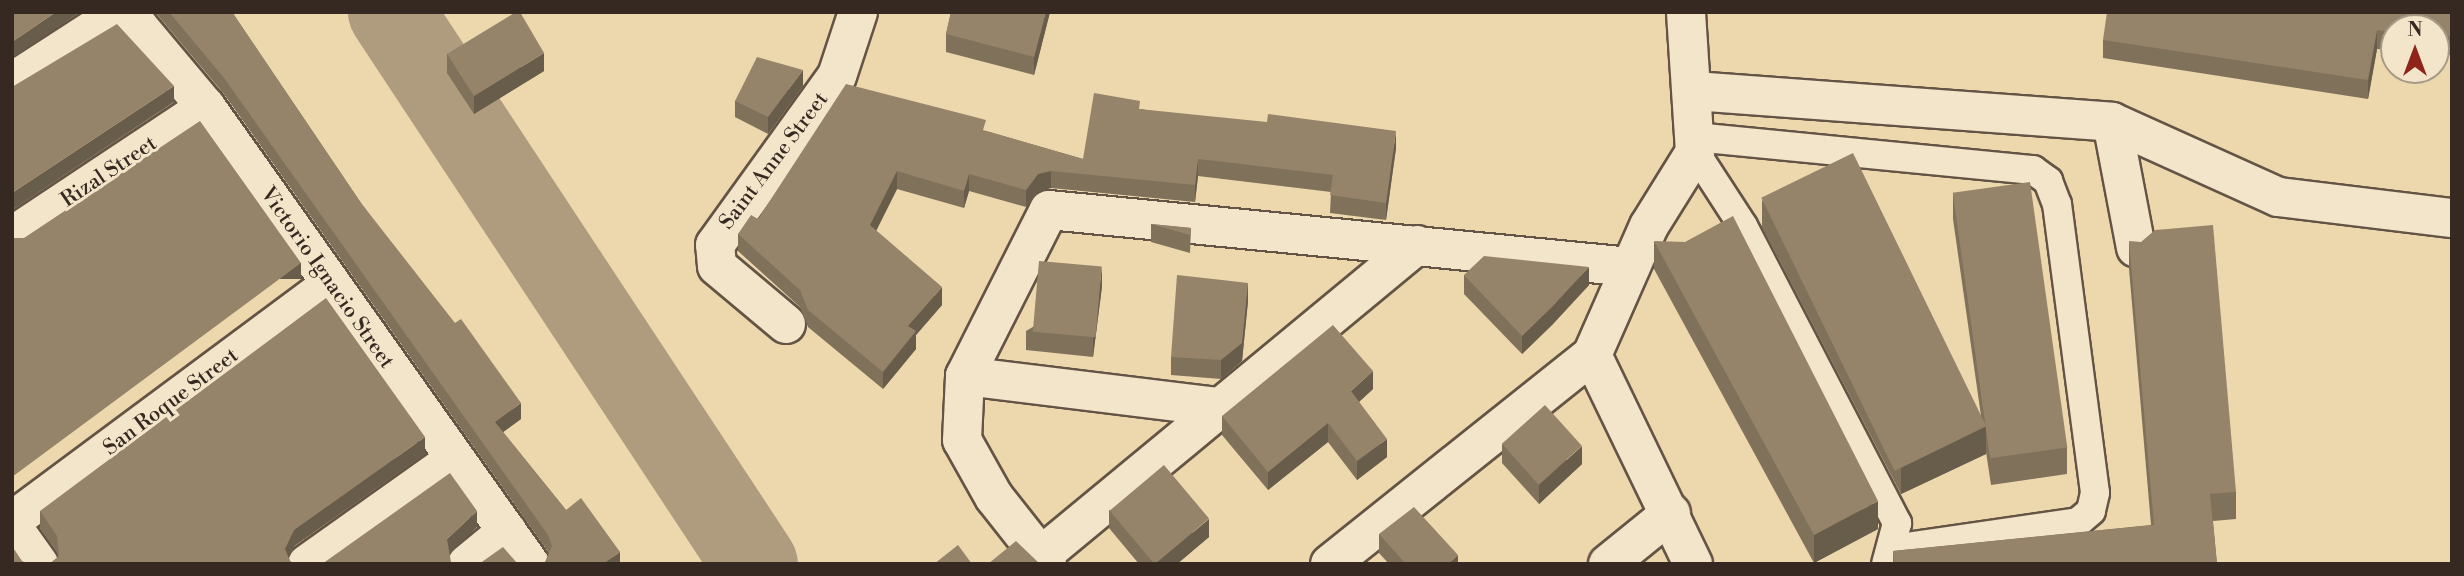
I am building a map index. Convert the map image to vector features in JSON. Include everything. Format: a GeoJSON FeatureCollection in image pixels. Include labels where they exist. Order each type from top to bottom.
{"type":"FeatureCollection","features":[{"type":"Feature","properties":{"kind":"street","name":"Saint Anne Street"},"geometry":{"type":"LineString","coordinates":[[786,324],[717,266],[715,245],[836,76],[858,12]]}},
{"type":"Feature","properties":{"kind":"street"},"geometry":{"type":"LineString","coordinates":[[1330,564],[1592,355],[1649,226],[1695,145],[1694,91],[1686,12]]}},
{"type":"Feature","properties":{"kind":"street"},"geometry":{"type":"LineString","coordinates":[[12,82],[109,15]]}},
{"type":"Feature","properties":{"kind":"street","name":"Victorio Ignacio Street"},"geometry":{"type":"LineString","coordinates":[[109,15],[138,26],[206,107],[530,564]]}},
{"type":"Feature","properties":{"kind":"street"},"geometry":{"type":"LineString","coordinates":[[1694,91],[2112,122],[2278,197],[2452,218]]}},
{"type":"Feature","properties":{"kind":"street","name":"Rizal Street"},"geometry":{"type":"LineString","coordinates":[[12,236],[206,107]]}},
{"type":"Feature","properties":{"kind":"street"},"geometry":{"type":"LineString","coordinates":[[2112,122],[2136,248]]}},
{"type":"Feature","properties":{"kind":"street"},"geometry":{"type":"LineString","coordinates":[[1417,245],[1044,560],[994,497],[962,440],[965,376],[1040,217],[1059,207],[1630,267]]}},
{"type":"Feature","properties":{"kind":"street","name":"San Roque Street"},"geometry":{"type":"LineString","coordinates":[[12,523],[331,284]]}},
{"type":"Feature","properties":{"kind":"street"},"geometry":{"type":"LineString","coordinates":[[1592,355],[1671,513],[1693,564]]}},
{"type":"Feature","properties":{"kind":"street"},"geometry":{"type":"LineString","coordinates":[[965,376],[1227,408]]}},
{"type":"Feature","properties":{"kind":"street"},"geometry":{"type":"LineString","coordinates":[[307,564],[455,459]]}},
{"type":"Feature","properties":{"kind":"street"},"geometry":{"type":"LineString","coordinates":[[1608,564],[1671,513]]}},
{"type":"Feature","properties":{"kind":"street"},"geometry":{"type":"LineString","coordinates":[[12,523],[39,564]]}},
{"type":"Feature","properties":{"kind":"street"},"geometry":{"type":"LineString","coordinates":[[467,564],[507,531]]}},
{"type":"Feature","properties":{"kind":"lane"},"geometry":{"type":"LineString","coordinates":[[1695,145],[2033,170],[2048,181],[2057,204],[2092,466],[2091,511],[2078,522],[1890,556],[1897,523],[1743,226],[1695,145]]}},
{"type":"Feature","properties":{"kind":"building"},"geometry":{"type":"Polygon","coordinates":[[[12,12],[56,12],[12,42],[12,12]]]}},
{"type":"Feature","properties":{"kind":"building"},"geometry":{"type":"Polygon","coordinates":[[[169,12],[232,12],[361,203],[455,323],[461,319],[521,403],[495,422],[566,510],[581,498],[620,552],[603,564],[544,564],[552,546],[548,535],[224,78],[169,12]]]}},
{"type":"Feature","properties":{"kind":"building"},"geometry":{"type":"Polygon","coordinates":[[[520,12],[544,53],[474,96],[447,54],[520,12]]]}},
{"type":"Feature","properties":{"kind":"building"},"geometry":{"type":"Polygon","coordinates":[[[951,12],[1046,12],[1034,57],[946,34],[951,12]]]}},
{"type":"Feature","properties":{"kind":"building"},"geometry":{"type":"Polygon","coordinates":[[[2107,12],[2452,12],[2452,37],[2450,14],[2380,14],[2380,30],[2377,30],[2368,80],[2103,40],[2107,12]]]}},
{"type":"Feature","properties":{"kind":"building"},"geometry":{"type":"Polygon","coordinates":[[[117,24],[174,86],[12,193],[12,87],[117,24]]]}},
{"type":"Feature","properties":{"kind":"building"},"geometry":{"type":"Polygon","coordinates":[[[757,57],[803,70],[768,117],[735,101],[757,57]]]}},
{"type":"Feature","properties":{"kind":"building"},"geometry":{"type":"Polygon","coordinates":[[[846,84],[986,120],[983,130],[1083,159],[1094,93],[1140,101],[1139,109],[1267,122],[1268,114],[1396,131],[1386,203],[1330,195],[1333,175],[1198,159],[1195,185],[1051,171],[1038,174],[1026,190],[969,174],[964,191],[897,171],[870,225],[942,287],[908,326],[916,331],[883,372],[808,310],[800,290],[738,234],[751,215],[758,219],[846,84]]]}},
{"type":"Feature","properties":{"kind":"building"},"geometry":{"type":"Polygon","coordinates":[[[200,121],[301,263],[12,477],[12,238],[24,238],[200,121]]]}},
{"type":"Feature","properties":{"kind":"building"},"geometry":{"type":"Polygon","coordinates":[[[1853,153],[1986,426],[1895,471],[1761,198],[1853,153]]]}},
{"type":"Feature","properties":{"kind":"building"},"geometry":{"type":"Polygon","coordinates":[[[2030,182],[2067,447],[1990,458],[1953,193],[2030,182]]]}},
{"type":"Feature","properties":{"kind":"building"},"geometry":{"type":"Polygon","coordinates":[[[1733,216],[1878,501],[1814,535],[1654,241],[1685,242],[1733,216]]]}},
{"type":"Feature","properties":{"kind":"building"},"geometry":{"type":"Polygon","coordinates":[[[1151,224],[1191,228],[1190,235],[1151,224]]]}},
{"type":"Feature","properties":{"kind":"building"},"geometry":{"type":"Polygon","coordinates":[[[2213,225],[2236,492],[2210,494],[2217,564],[1894,564],[1893,551],[2154,525],[2129,241],[2141,242],[2155,230],[2213,225]]]}},
{"type":"Feature","properties":{"kind":"building"},"geometry":{"type":"Polygon","coordinates":[[[1484,256],[1589,267],[1522,336],[1464,275],[1484,256]]]}},
{"type":"Feature","properties":{"kind":"building"},"geometry":{"type":"Polygon","coordinates":[[[1039,261],[1102,266],[1096,337],[1033,332],[1039,261]]]}},
{"type":"Feature","properties":{"kind":"building"},"geometry":{"type":"Polygon","coordinates":[[[1177,275],[1248,283],[1242,343],[1221,360],[1171,357],[1177,275]]]}},
{"type":"Feature","properties":{"kind":"building"},"geometry":{"type":"Polygon","coordinates":[[[326,298],[425,437],[294,530],[285,549],[290,561],[296,564],[49,564],[59,556],[57,536],[40,511],[326,298]]]}},
{"type":"Feature","properties":{"kind":"building"},"geometry":{"type":"Polygon","coordinates":[[[1333,325],[1373,371],[1351,391],[1387,439],[1357,461],[1328,423],[1268,472],[1222,416],[1333,325]]]}},
{"type":"Feature","properties":{"kind":"building"},"geometry":{"type":"Polygon","coordinates":[[[1545,405],[1582,446],[1539,485],[1502,444],[1545,405]]]}},
{"type":"Feature","properties":{"kind":"building"},"geometry":{"type":"Polygon","coordinates":[[[1164,465],[1209,519],[1154,564],[1110,511],[1164,465]]]}},
{"type":"Feature","properties":{"kind":"building"},"geometry":{"type":"Polygon","coordinates":[[[450,473],[477,511],[447,539],[451,562],[456,564],[322,564],[450,473]]]}},
{"type":"Feature","properties":{"kind":"building"},"geometry":{"type":"Polygon","coordinates":[[[1414,507],[1458,555],[1448,564],[1406,564],[1379,534],[1414,507]]]}},
{"type":"Feature","properties":{"kind":"building"},"geometry":{"type":"Polygon","coordinates":[[[1016,541],[1040,564],[988,564],[1016,541]]]}},
{"type":"Feature","properties":{"kind":"building"},"geometry":{"type":"Polygon","coordinates":[[[958,545],[972,564],[934,564],[958,545]]]}},
{"type":"Feature","properties":{"kind":"building"},"geometry":{"type":"Polygon","coordinates":[[[12,546],[22,561],[29,564],[12,564],[12,546]]]}},
{"type":"Feature","properties":{"kind":"building"},"geometry":{"type":"Polygon","coordinates":[[[503,547],[518,564],[479,564],[503,547]]]}},
{"type":"Feature","properties":{"kind":"waterway"},"geometry":{"type":"LineString","coordinates":[[391,12],[755,564]]}}]}
